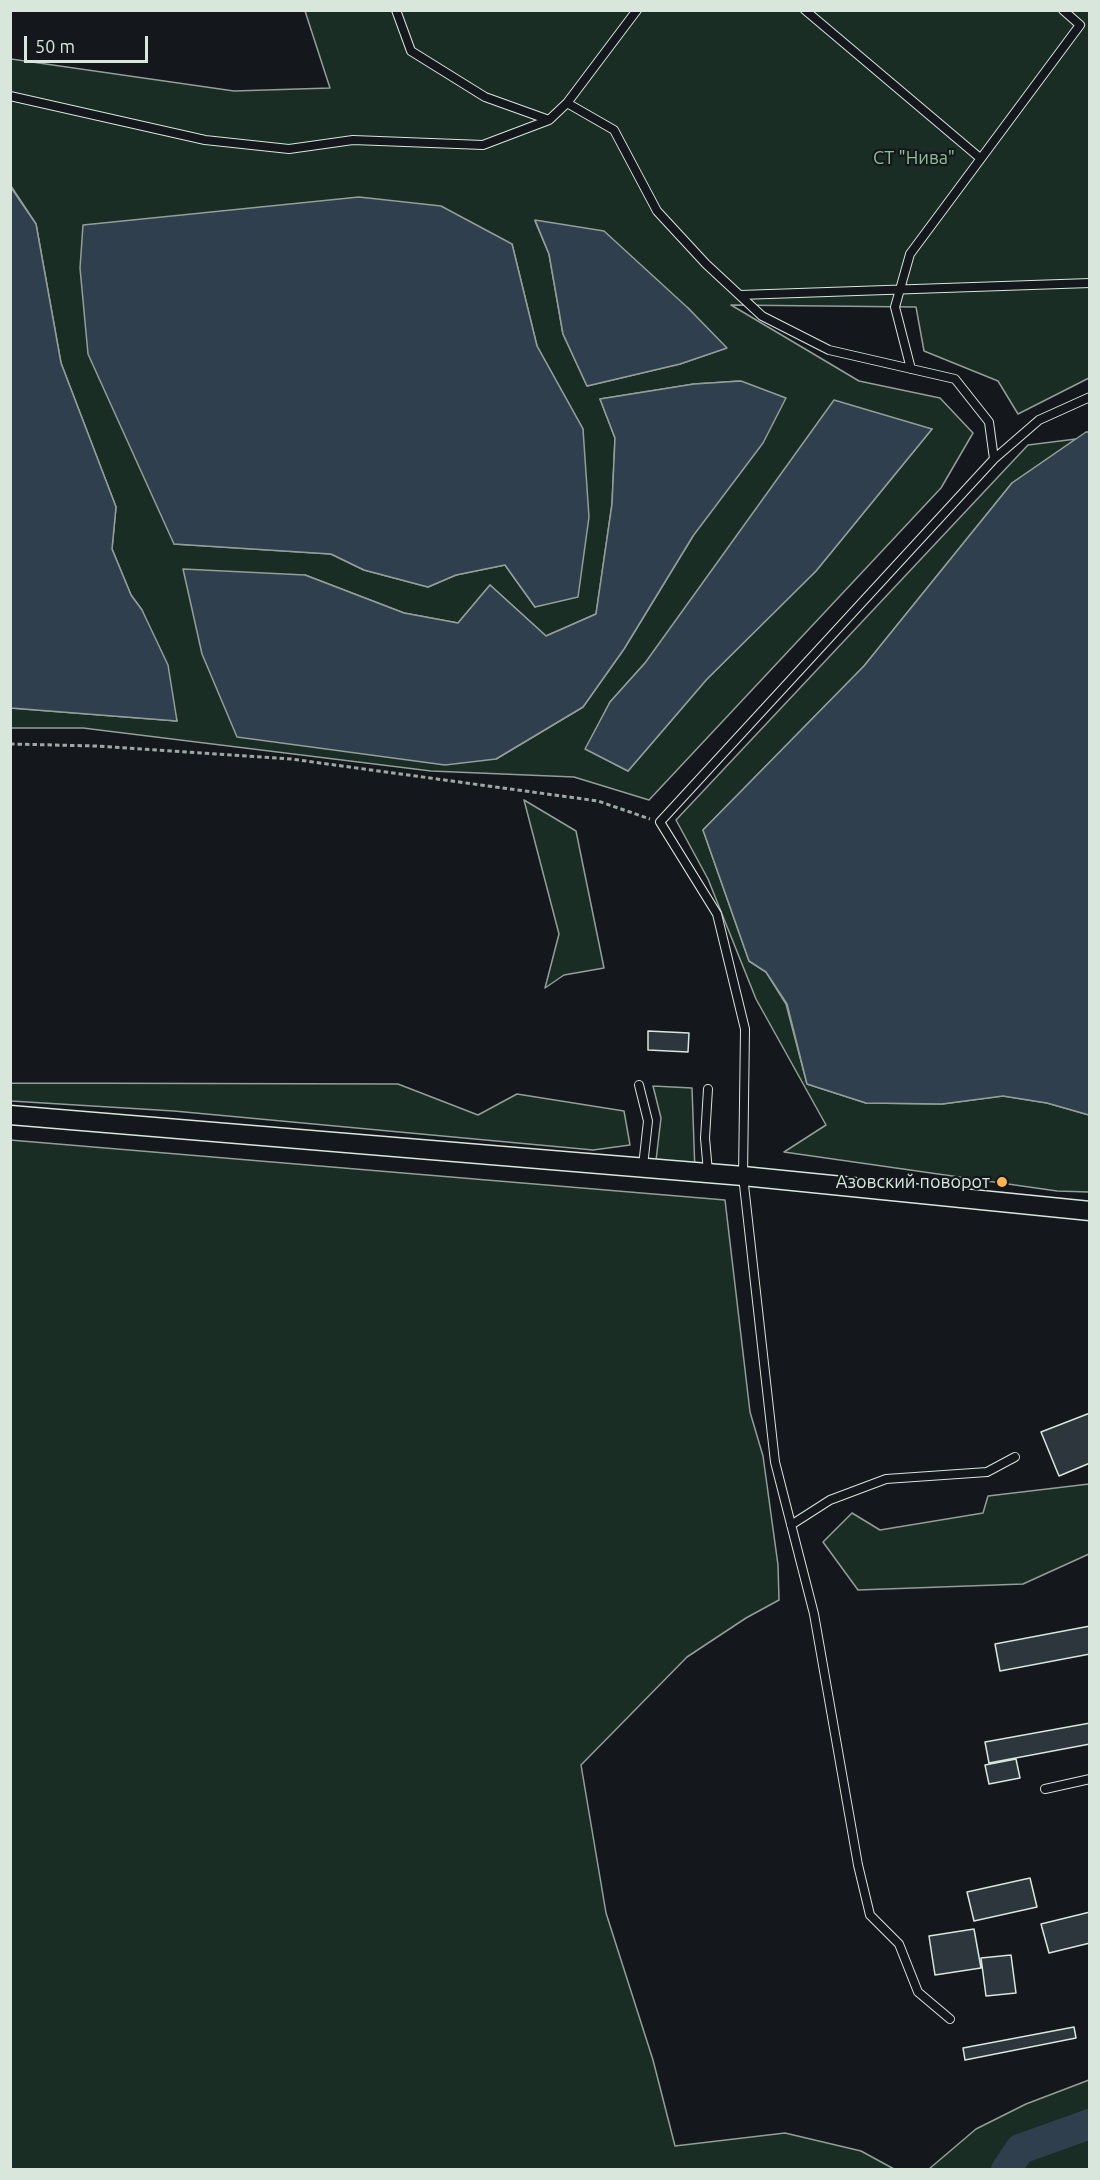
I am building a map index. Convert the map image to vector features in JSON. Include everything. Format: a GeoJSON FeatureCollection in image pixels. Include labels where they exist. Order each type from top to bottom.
{"type":"FeatureCollection","features":[{"type":"Feature","properties":{"kind":"street"},"geometry":{"type":"LineString","coordinates":[[10,1115],[743,1176],[1089,1211]]}},
{"type":"Feature","properties":{"kind":"lane"},"geometry":{"type":"LineString","coordinates":[[396,10],[411,51],[485,98],[549,120]]}},
{"type":"Feature","properties":{"kind":"lane"},"geometry":{"type":"LineString","coordinates":[[10,96],[205,140],[289,149],[353,140],[483,145],[549,120],[567,103],[637,10]]}},
{"type":"Feature","properties":{"kind":"lane"},"geometry":{"type":"LineString","coordinates":[[805,10],[980,158]]}},
{"type":"Feature","properties":{"kind":"lane"},"geometry":{"type":"LineString","coordinates":[[911,369],[895,308],[910,254],[1080,25],[1063,10]]}},
{"type":"Feature","properties":{"kind":"lane"},"geometry":{"type":"LineString","coordinates":[[567,103],[615,130],[657,211],[706,264],[762,316],[829,350],[955,379],[989,422],[994,459]]}},
{"type":"Feature","properties":{"kind":"lane"},"geometry":{"type":"LineString","coordinates":[[740,295],[1089,283]]}},
{"type":"Feature","properties":{"kind":"lane"},"geometry":{"type":"LineString","coordinates":[[950,2019],[918,1992],[899,1944],[870,1915],[858,1865],[814,1614],[775,1462],[743,1176],[745,1029],[717,914],[660,822],[994,459],[1039,420],[1089,397]]}},
{"type":"Feature","properties":{"kind":"lane"},"geometry":{"type":"LineString","coordinates":[[639,1085],[648,1121],[643,1168]]}},
{"type":"Feature","properties":{"kind":"lane"},"geometry":{"type":"LineString","coordinates":[[708,1089],[705,1138],[708,1173]]}},
{"type":"Feature","properties":{"kind":"lane"},"geometry":{"type":"LineString","coordinates":[[791,1525],[830,1500],[886,1479],[987,1472],[1015,1457]]}},
{"type":"Feature","properties":{"kind":"lane"},"geometry":{"type":"LineString","coordinates":[[1045,1789],[1089,1779]]}},
{"type":"Feature","properties":{"kind":"path"},"geometry":{"type":"LineString","coordinates":[[10,744],[97,746],[291,759],[598,801],[660,822]]}},
{"type":"Feature","properties":{"kind":"green space","name":"СТ \"Нива\""},"geometry":{"type":"Polygon","coordinates":[[[305,11],[1089,11],[1089,378],[1018,414],[998,381],[924,351],[916,307],[731,305],[859,381],[940,398],[973,433],[941,488],[649,800],[574,777],[431,771],[83,728],[11,728],[10,708],[177,721],[142,610],[131,595],[112,549],[116,507],[61,363],[36,224],[11,186],[11,59],[234,91],[330,88],[305,11]],[[535,221],[549,254],[563,334],[587,386],[680,364],[726,348],[688,308],[535,221]],[[512,244],[174,544],[331,554],[364,570],[428,587],[456,575],[505,565],[535,607],[583,429],[537,346],[512,244]],[[740,381],[694,384],[600,399],[615,438],[612,504],[596,614],[546,636],[490,585],[458,623],[404,613],[305,575],[496,759],[583,707],[624,649],[693,536],[740,381]],[[932,429],[645,663],[610,702],[586,749],[628,771],[707,679],[816,571],[932,429]]]}},
{"type":"Feature","properties":{"kind":"green space"},"geometry":{"type":"Polygon","coordinates":[[[1076,439],[1012,483],[864,666],[703,830],[749,961],[766,972],[786,1004],[807,1084],[866,1103],[942,1104],[1003,1096],[1047,1103],[1089,1115],[1089,1192],[1057,1191],[784,1152],[826,1125],[756,999],[708,879],[676,820],[1028,445],[1076,439]]]}},
{"type":"Feature","properties":{"kind":"green space"},"geometry":{"type":"Polygon","coordinates":[[[524,800],[576,831],[604,968],[564,975],[545,988],[559,934],[524,800]]]}},
{"type":"Feature","properties":{"kind":"green space"},"geometry":{"type":"Polygon","coordinates":[[[10,1083],[398,1084],[478,1115],[517,1094],[624,1111],[630,1145],[593,1150],[174,1111],[11,1101],[10,1083]]]}},
{"type":"Feature","properties":{"kind":"green space"},"geometry":{"type":"Polygon","coordinates":[[[653,1086],[692,1088],[695,1172],[655,1169],[661,1118],[653,1086]]]}},
{"type":"Feature","properties":{"kind":"green space"},"geometry":{"type":"Polygon","coordinates":[[[10,1140],[725,1200],[750,1412],[763,1456],[778,1565],[779,1600],[746,1618],[687,1657],[581,1765],[606,1913],[653,2060],[675,2146],[785,2133],[861,2151],[894,2169],[11,2169],[10,1140]]]}},
{"type":"Feature","properties":{"kind":"green space"},"geometry":{"type":"Polygon","coordinates":[[[1089,1484],[1089,1554],[1023,1584],[858,1590],[823,1542],[852,1513],[880,1530],[983,1513],[988,1496],[1089,1484]]]}},
{"type":"Feature","properties":{"kind":"green space"},"geometry":{"type":"Polygon","coordinates":[[[1089,2080],[1089,2169],[929,2169],[976,2129],[1026,2104],[1089,2080]]]}},
{"type":"Feature","properties":{"kind":"water"},"geometry":{"type":"Polygon","coordinates":[[[10,186],[36,224],[61,363],[116,507],[112,549],[131,595],[142,610],[168,665],[177,721],[11,708],[10,186]]]}},
{"type":"Feature","properties":{"kind":"water"},"geometry":{"type":"Polygon","coordinates":[[[359,197],[441,206],[512,244],[537,346],[583,429],[589,517],[578,597],[535,607],[505,565],[456,575],[428,587],[364,570],[331,554],[174,544],[88,354],[80,268],[83,225],[359,197]]]}},
{"type":"Feature","properties":{"kind":"water"},"geometry":{"type":"Polygon","coordinates":[[[535,220],[604,231],[688,308],[727,348],[680,364],[587,386],[563,334],[549,254],[535,220]]]}},
{"type":"Feature","properties":{"kind":"water"},"geometry":{"type":"Polygon","coordinates":[[[741,381],[786,398],[763,443],[693,536],[624,649],[583,707],[496,759],[445,765],[237,737],[202,654],[183,569],[305,575],[404,613],[458,623],[490,585],[546,636],[596,614],[612,504],[615,438],[600,399],[694,384],[741,381]]]}},
{"type":"Feature","properties":{"kind":"water"},"geometry":{"type":"Polygon","coordinates":[[[834,400],[932,429],[816,571],[707,679],[628,771],[585,749],[610,702],[645,663],[834,400]]]}},
{"type":"Feature","properties":{"kind":"water"},"geometry":{"type":"Polygon","coordinates":[[[1086,432],[1090,432],[1089,1115],[1047,1103],[1003,1096],[942,1104],[866,1103],[807,1084],[787,1004],[766,972],[749,961],[703,830],[864,666],[1012,483],[1086,432]]]}},
{"type":"Feature","properties":{"kind":"building"},"geometry":{"type":"Polygon","coordinates":[[[648,1031],[689,1033],[688,1052],[648,1050],[648,1031]]]}},
{"type":"Feature","properties":{"kind":"building"},"geometry":{"type":"Polygon","coordinates":[[[1090,1413],[1090,1463],[1059,1476],[1041,1432],[1090,1413]]]}},
{"type":"Feature","properties":{"kind":"building"},"geometry":{"type":"Polygon","coordinates":[[[1090,1626],[1090,1654],[1000,1671],[995,1644],[1090,1626]]]}},
{"type":"Feature","properties":{"kind":"building"},"geometry":{"type":"Polygon","coordinates":[[[1090,1723],[1090,1744],[989,1763],[985,1742],[1090,1723]]]}},
{"type":"Feature","properties":{"kind":"building"},"geometry":{"type":"Polygon","coordinates":[[[1016,1759],[1020,1778],[989,1784],[985,1765],[1016,1759]]]}},
{"type":"Feature","properties":{"kind":"building"},"geometry":{"type":"Polygon","coordinates":[[[1030,1878],[1037,1907],[974,1921],[967,1892],[1030,1878]]]}},
{"type":"Feature","properties":{"kind":"building"},"geometry":{"type":"Polygon","coordinates":[[[1090,1912],[1090,1943],[1049,1953],[1041,1924],[1090,1912]]]}},
{"type":"Feature","properties":{"kind":"building"},"geometry":{"type":"Polygon","coordinates":[[[974,1929],[981,1968],[935,1975],[929,1936],[974,1929]]]}},
{"type":"Feature","properties":{"kind":"building"},"geometry":{"type":"Polygon","coordinates":[[[1011,1955],[1016,1993],[986,1996],[981,1958],[1011,1955]]]}},
{"type":"Feature","properties":{"kind":"building"},"geometry":{"type":"Polygon","coordinates":[[[1074,2027],[1076,2038],[965,2060],[963,2048],[1074,2027]]]}},
{"type":"Feature","properties":{"kind":"waterway"},"geometry":{"type":"LineString","coordinates":[[1006,2170],[1020,2149],[1090,2124]]}},
{"type":"Feature","properties":{"kind":"place","name":"Азовский поворот"},"geometry":{"type":"Point","coordinates":[1002,1182]}}]}
